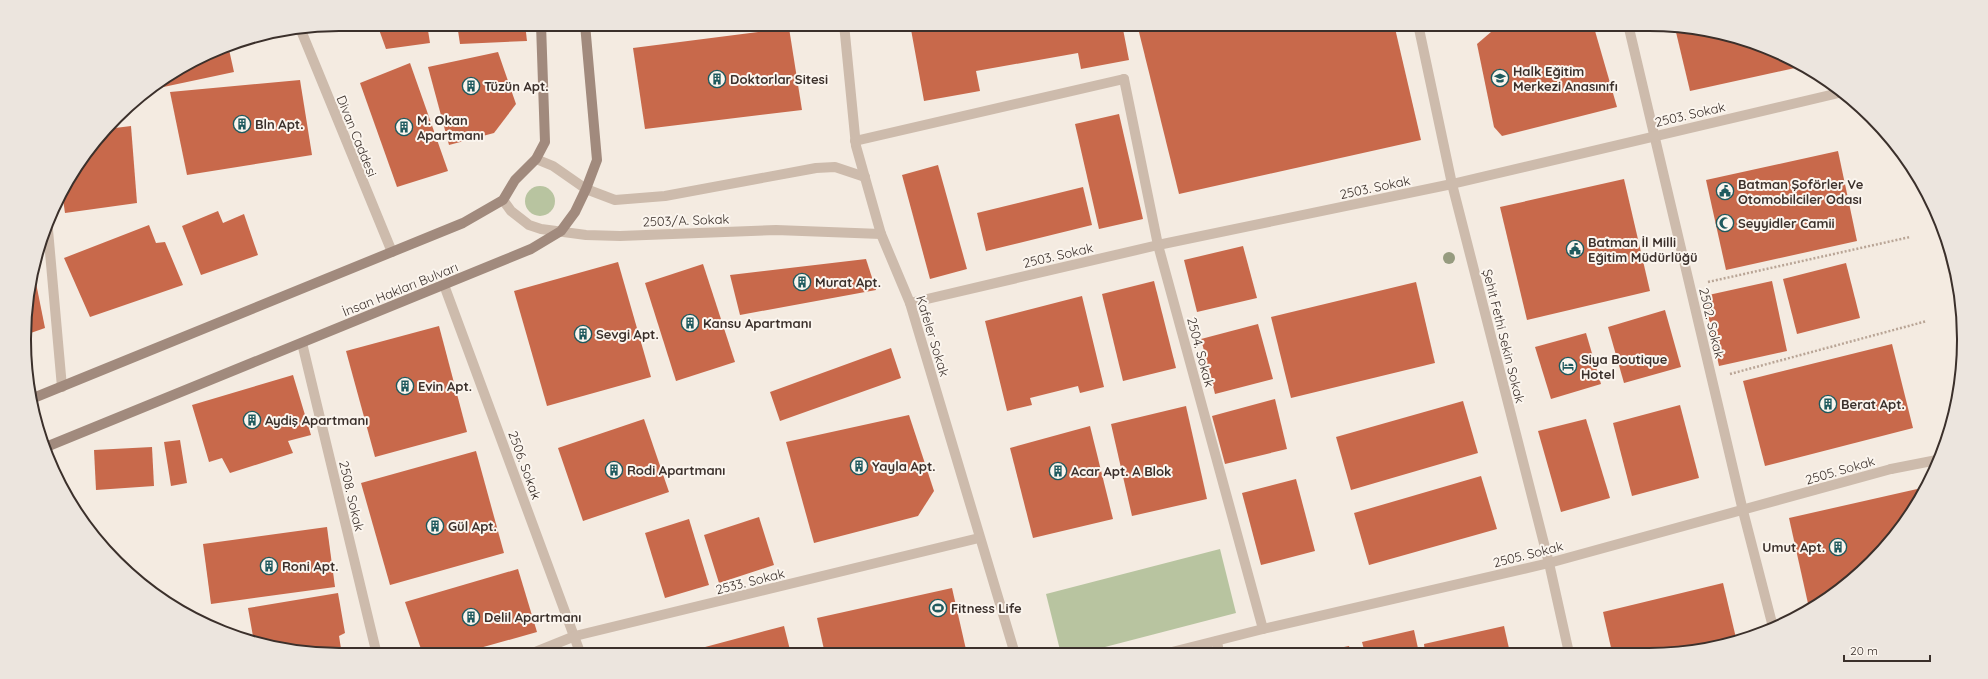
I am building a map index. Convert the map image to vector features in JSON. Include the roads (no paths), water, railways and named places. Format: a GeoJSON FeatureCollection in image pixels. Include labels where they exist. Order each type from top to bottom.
{"type":"FeatureCollection","features":[{"type":"Feature","properties":{"kind":"main road"},"geometry":{"type":"LineString","coordinates":[[37,397],[464,224],[503,200],[515,180],[536,159],[546,142],[541,31]]}},
{"type":"Feature","properties":{"kind":"main road","name":"İnsan Hakları Bulvarı"},"geometry":{"type":"LineString","coordinates":[[49,446],[531,249],[561,231],[575,212],[597,160],[586,31]]}},
{"type":"Feature","properties":{"kind":"street","name":"Kafeler Sokak"},"geometry":{"type":"LineString","coordinates":[[845,31],[855,141],[881,234],[910,303],[979,538],[1013,648]]}},
{"type":"Feature","properties":{"kind":"street","name":"Şehit Fethi Sekin Sokak"},"geometry":{"type":"LineString","coordinates":[[1419,31],[1452,184],[1549,563],[1568,648]]}},
{"type":"Feature","properties":{"kind":"street","name":"2502. Sokak"},"geometry":{"type":"LineString","coordinates":[[1630,31],[1743,511],[1772,623]]}},
{"type":"Feature","properties":{"kind":"street","name":"Divan Caddesi"},"geometry":{"type":"LineString","coordinates":[[302,34],[392,252]]}},
{"type":"Feature","properties":{"kind":"street","name":"2504. Sokak"},"geometry":{"type":"LineString","coordinates":[[855,141],[1124,79],[1158,245],[1262,629]]}},
{"type":"Feature","properties":{"kind":"street","name":"2503. Sokak"},"geometry":{"type":"LineString","coordinates":[[910,303],[1158,245],[1452,184],[1835,94]]}},
{"type":"Feature","properties":{"kind":"street"},"geometry":{"type":"LineString","coordinates":[[536,159],[553,166],[586,189],[615,200],[665,196],[816,168],[835,167],[865,177]]}},
{"type":"Feature","properties":{"kind":"street","name":"2503/A. Sokak"},"geometry":{"type":"LineString","coordinates":[[503,200],[511,211],[529,225],[541,229],[586,235],[620,236],[776,230],[881,234]]}},
{"type":"Feature","properties":{"kind":"street"},"geometry":{"type":"LineString","coordinates":[[49,236],[62,386]]}},
{"type":"Feature","properties":{"kind":"street","name":"2506. Sokak"},"geometry":{"type":"LineString","coordinates":[[444,285],[579,648]]}},
{"type":"Feature","properties":{"kind":"street","name":"2508. Sokak"},"geometry":{"type":"LineString","coordinates":[[302,343],[375,648]]}},
{"type":"Feature","properties":{"kind":"street","name":"2505. Sokak"},"geometry":{"type":"LineString","coordinates":[[1188,648],[1262,629],[1549,563],[1743,511],[1891,469],[1933,461]]}},
{"type":"Feature","properties":{"kind":"street","name":"2533. Sokak"},"geometry":{"type":"LineString","coordinates":[[545,648],[575,636],[979,538]]}},
{"type":"Feature","properties":{"kind":"street"},"geometry":{"type":"LineString","coordinates":[[1217,641],[1218,648]]}},
{"type":"Feature","properties":{"kind":"place","name":"Halk Eğitim Merkezi Anasınıfı"},"geometry":{"type":"Point","coordinates":[1500,78]}},
{"type":"Feature","properties":{"kind":"place","name":"Doktorlar Sitesi"},"geometry":{"type":"Point","coordinates":[717,79]}},
{"type":"Feature","properties":{"kind":"place","name":"Tüzün Apt."},"geometry":{"type":"Point","coordinates":[471,86]}},
{"type":"Feature","properties":{"kind":"place","name":"Bln Apt."},"geometry":{"type":"Point","coordinates":[242,124]}},
{"type":"Feature","properties":{"kind":"place","name":"M. Okan Apartmanı"},"geometry":{"type":"Point","coordinates":[404,127]}},
{"type":"Feature","properties":{"kind":"place","name":"Batman Şoförler Ve Otomobilciler Odası"},"geometry":{"type":"Point","coordinates":[1725,191]}},
{"type":"Feature","properties":{"kind":"place","name":"Seyyidler Camii"},"geometry":{"type":"Point","coordinates":[1725,223]}},
{"type":"Feature","properties":{"kind":"place","name":"Batman İl Milli Eğitim Müdürlüğü"},"geometry":{"type":"Point","coordinates":[1575,249]}},
{"type":"Feature","properties":{"kind":"place","name":"Murat Apt."},"geometry":{"type":"Point","coordinates":[802,282]}},
{"type":"Feature","properties":{"kind":"place","name":"Kansu Apartmanı"},"geometry":{"type":"Point","coordinates":[690,323]}},
{"type":"Feature","properties":{"kind":"place","name":"Sevgi Apt."},"geometry":{"type":"Point","coordinates":[583,334]}},
{"type":"Feature","properties":{"kind":"place","name":"Siya Boutique Hotel"},"geometry":{"type":"Point","coordinates":[1568,366]}},
{"type":"Feature","properties":{"kind":"place","name":"Evin Apt."},"geometry":{"type":"Point","coordinates":[405,386]}},
{"type":"Feature","properties":{"kind":"place","name":"Berat Apt."},"geometry":{"type":"Point","coordinates":[1828,404]}},
{"type":"Feature","properties":{"kind":"place","name":"Aydiş Apartmanı"},"geometry":{"type":"Point","coordinates":[252,420]}},
{"type":"Feature","properties":{"kind":"place","name":"Yayla Apt."},"geometry":{"type":"Point","coordinates":[859,466]}},
{"type":"Feature","properties":{"kind":"place","name":"Rodi Apartmanı"},"geometry":{"type":"Point","coordinates":[614,470]}},
{"type":"Feature","properties":{"kind":"place","name":"Acar Apt. A Blok"},"geometry":{"type":"Point","coordinates":[1058,471]}},
{"type":"Feature","properties":{"kind":"place","name":"Gül Apt."},"geometry":{"type":"Point","coordinates":[435,526]}},
{"type":"Feature","properties":{"kind":"place","name":"Umut Apt."},"geometry":{"type":"Point","coordinates":[1838,547]}},
{"type":"Feature","properties":{"kind":"place","name":"Roni Apt."},"geometry":{"type":"Point","coordinates":[269,566]}},
{"type":"Feature","properties":{"kind":"place","name":"Fitness Life"},"geometry":{"type":"Point","coordinates":[938,608]}},
{"type":"Feature","properties":{"kind":"place","name":"Delil Apartmanı"},"geometry":{"type":"Point","coordinates":[471,617]}}]}
